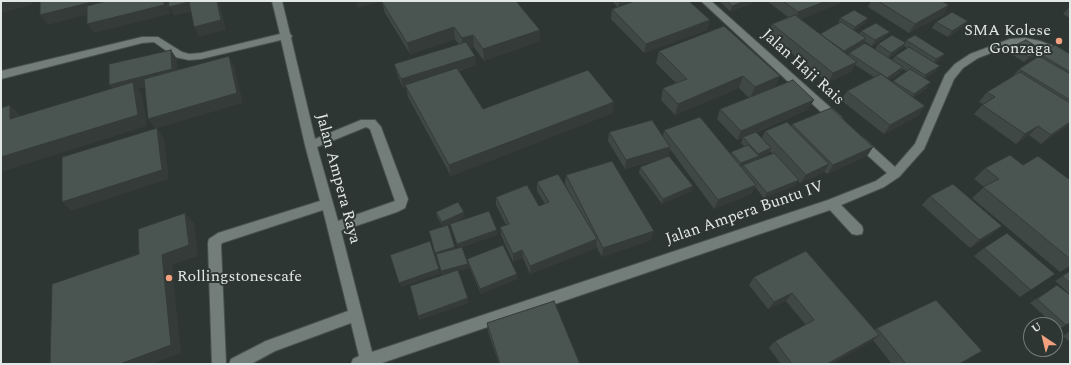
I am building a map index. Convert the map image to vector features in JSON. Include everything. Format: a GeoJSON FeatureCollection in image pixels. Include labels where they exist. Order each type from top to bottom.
{"type":"FeatureCollection","features":[{"type":"Feature","properties":{"kind":"street","name":"Jalan Ampera Raya"},"geometry":{"type":"LineString","coordinates":[[277,1],[311,145],[356,315],[365,363]]}},
{"type":"Feature","properties":{"kind":"street","name":"Jalan Haji Rais"},"geometry":{"type":"LineString","coordinates":[[706,1],[895,174]]}},
{"type":"Feature","properties":{"kind":"street"},"geometry":{"type":"LineString","coordinates":[[1,75],[142,40],[155,39],[179,55],[189,57],[201,56],[286,36]]}},
{"type":"Feature","properties":{"kind":"street","name":"Jalan Ampera Buntu IV"},"geometry":{"type":"LineString","coordinates":[[365,363],[832,204],[868,189],[895,174],[920,146],[949,78],[959,66],[974,56],[1014,41],[1025,41],[1037,43],[1050,48],[1070,63]]}},
{"type":"Feature","properties":{"kind":"street"},"geometry":{"type":"LineString","coordinates":[[311,145],[371,123],[375,126],[402,199],[401,204],[393,208],[334,228]]}},
{"type":"Feature","properties":{"kind":"street"},"geometry":{"type":"LineString","coordinates":[[219,364],[214,243],[218,239],[326,204]]}},
{"type":"Feature","properties":{"kind":"street"},"geometry":{"type":"LineString","coordinates":[[832,204],[857,230]]}},
{"type":"Feature","properties":{"kind":"street"},"geometry":{"type":"LineString","coordinates":[[236,364],[271,346],[356,315]]}},
{"type":"Feature","properties":{"kind":"building"},"geometry":{"type":"Polygon","coordinates":[[[40,1],[96,1],[40,15],[40,1]]]}},
{"type":"Feature","properties":{"kind":"building"},"geometry":{"type":"Polygon","coordinates":[[[106,1],[164,1],[164,5],[87,24],[87,6],[106,1]]]}},
{"type":"Feature","properties":{"kind":"building"},"geometry":{"type":"Polygon","coordinates":[[[168,1],[217,1],[221,20],[194,27],[189,2],[169,7],[168,1]]]}},
{"type":"Feature","properties":{"kind":"building"},"geometry":{"type":"Polygon","coordinates":[[[516,1],[540,30],[483,49],[473,35],[462,38],[454,27],[407,43],[382,2],[516,1]]]}},
{"type":"Feature","properties":{"kind":"building"},"geometry":{"type":"Polygon","coordinates":[[[635,1],[689,1],[710,20],[646,44],[612,9],[635,1]]]}},
{"type":"Feature","properties":{"kind":"building"},"geometry":{"type":"Polygon","coordinates":[[[727,1],[745,1],[732,6],[727,1]]]}},
{"type":"Feature","properties":{"kind":"building"},"geometry":{"type":"Polygon","coordinates":[[[783,1],[826,1],[798,12],[783,1]]]}},
{"type":"Feature","properties":{"kind":"building"},"geometry":{"type":"Polygon","coordinates":[[[878,1],[942,1],[949,5],[915,24],[878,1]]]}},
{"type":"Feature","properties":{"kind":"building"},"geometry":{"type":"Polygon","coordinates":[[[854,10],[868,18],[855,27],[840,18],[854,10]]]}},
{"type":"Feature","properties":{"kind":"building"},"geometry":{"type":"Polygon","coordinates":[[[952,12],[968,21],[952,31],[936,22],[952,12]]]}},
{"type":"Feature","properties":{"kind":"building"},"geometry":{"type":"Polygon","coordinates":[[[795,15],[857,62],[833,73],[772,24],[795,15]]]}},
{"type":"Feature","properties":{"kind":"building"},"geometry":{"type":"Polygon","coordinates":[[[841,22],[866,38],[844,51],[820,34],[841,22]]]}},
{"type":"Feature","properties":{"kind":"building"},"geometry":{"type":"Polygon","coordinates":[[[876,23],[890,32],[875,40],[861,31],[876,23]]]}},
{"type":"Feature","properties":{"kind":"building"},"geometry":{"type":"Polygon","coordinates":[[[724,26],[780,76],[755,87],[743,76],[678,104],[663,88],[687,79],[659,51],[724,26]]]}},
{"type":"Feature","properties":{"kind":"building"},"geometry":{"type":"Polygon","coordinates":[[[892,35],[906,43],[891,53],[878,44],[892,35]]]}},
{"type":"Feature","properties":{"kind":"building"},"geometry":{"type":"Polygon","coordinates":[[[915,35],[945,54],[936,59],[906,40],[915,35]]]}},
{"type":"Feature","properties":{"kind":"building"},"geometry":{"type":"Polygon","coordinates":[[[1026,40],[1042,50],[1029,57],[1012,47],[1026,40]]]}},
{"type":"Feature","properties":{"kind":"building"},"geometry":{"type":"Polygon","coordinates":[[[466,42],[475,56],[401,79],[394,64],[466,42]]]}},
{"type":"Feature","properties":{"kind":"building"},"geometry":{"type":"Polygon","coordinates":[[[865,43],[903,67],[887,78],[849,53],[865,43]]]}},
{"type":"Feature","properties":{"kind":"building"},"geometry":{"type":"Polygon","coordinates":[[[1055,45],[1070,54],[1070,72],[1040,54],[1055,45]]]}},
{"type":"Feature","properties":{"kind":"building"},"geometry":{"type":"Polygon","coordinates":[[[909,47],[940,66],[925,75],[895,56],[909,47]]]}},
{"type":"Feature","properties":{"kind":"building"},"geometry":{"type":"Polygon","coordinates":[[[171,50],[172,69],[109,85],[109,64],[171,50]]]}},
{"type":"Feature","properties":{"kind":"building"},"geometry":{"type":"Polygon","coordinates":[[[229,56],[237,93],[148,119],[144,79],[229,56]]]}},
{"type":"Feature","properties":{"kind":"building"},"geometry":{"type":"Polygon","coordinates":[[[1039,56],[1070,74],[1070,100],[1019,69],[1039,56]]]}},
{"type":"Feature","properties":{"kind":"building"},"geometry":{"type":"Polygon","coordinates":[[[457,68],[483,109],[588,70],[614,102],[449,165],[405,85],[457,68]]]}},
{"type":"Feature","properties":{"kind":"building"},"geometry":{"type":"Polygon","coordinates":[[[910,69],[931,82],[914,94],[893,81],[910,69]]]}},
{"type":"Feature","properties":{"kind":"building"},"geometry":{"type":"Polygon","coordinates":[[[1020,72],[1070,103],[1070,122],[1051,135],[1038,126],[1025,134],[982,105],[995,97],[987,92],[1020,72]]]}},
{"type":"Feature","properties":{"kind":"building"},"geometry":{"type":"Polygon","coordinates":[[[881,74],[925,106],[890,125],[847,91],[881,74]]]}},
{"type":"Feature","properties":{"kind":"building"},"geometry":{"type":"Polygon","coordinates":[[[793,80],[814,100],[741,131],[720,109],[793,80]]]}},
{"type":"Feature","properties":{"kind":"building"},"geometry":{"type":"Polygon","coordinates":[[[133,82],[138,115],[1,157],[1,108],[10,105],[10,119],[133,82]]]}},
{"type":"Feature","properties":{"kind":"building"},"geometry":{"type":"Polygon","coordinates":[[[831,108],[873,147],[833,165],[792,124],[831,108]]]}},
{"type":"Feature","properties":{"kind":"building"},"geometry":{"type":"Polygon","coordinates":[[[700,117],[756,185],[718,200],[664,130],[700,117]]]}},
{"type":"Feature","properties":{"kind":"building"},"geometry":{"type":"Polygon","coordinates":[[[652,120],[670,147],[626,160],[609,132],[652,120]]]}},
{"type":"Feature","properties":{"kind":"building"},"geometry":{"type":"Polygon","coordinates":[[[787,122],[829,164],[806,175],[765,131],[787,122]]]}},
{"type":"Feature","properties":{"kind":"building"},"geometry":{"type":"Polygon","coordinates":[[[157,128],[162,170],[62,202],[62,157],[157,128]]]}},
{"type":"Feature","properties":{"kind":"building"},"geometry":{"type":"Polygon","coordinates":[[[756,132],[771,148],[758,154],[743,137],[756,132]]]}},
{"type":"Feature","properties":{"kind":"building"},"geometry":{"type":"Polygon","coordinates":[[[748,145],[759,156],[741,163],[731,152],[748,145]]]}},
{"type":"Feature","properties":{"kind":"building"},"geometry":{"type":"Polygon","coordinates":[[[774,153],[799,180],[767,193],[743,165],[774,153]]]}},
{"type":"Feature","properties":{"kind":"building"},"geometry":{"type":"Polygon","coordinates":[[[1010,155],[1023,165],[1038,156],[1070,180],[1070,259],[983,187],[999,179],[985,168],[1010,155]]]}},
{"type":"Feature","properties":{"kind":"building"},"geometry":{"type":"Polygon","coordinates":[[[669,156],[693,186],[663,199],[640,167],[669,156]]]}},
{"type":"Feature","properties":{"kind":"building"},"geometry":{"type":"Polygon","coordinates":[[[612,161],[654,231],[603,248],[566,175],[612,161]]]}},
{"type":"Feature","properties":{"kind":"building"},"geometry":{"type":"Polygon","coordinates":[[[558,174],[597,239],[530,266],[522,250],[513,254],[500,227],[509,224],[496,197],[527,185],[539,206],[549,202],[537,182],[558,174]]]}},
{"type":"Feature","properties":{"kind":"building"},"geometry":{"type":"Polygon","coordinates":[[[953,184],[1002,226],[979,240],[930,196],[953,184]]]}},
{"type":"Feature","properties":{"kind":"building"},"geometry":{"type":"Polygon","coordinates":[[[458,202],[464,212],[442,222],[436,212],[458,202]]]}},
{"type":"Feature","properties":{"kind":"building"},"geometry":{"type":"Polygon","coordinates":[[[489,211],[497,230],[457,244],[450,224],[489,211]]]}},
{"type":"Feature","properties":{"kind":"building"},"geometry":{"type":"Polygon","coordinates":[[[185,213],[189,245],[162,255],[171,345],[120,364],[50,364],[52,284],[139,254],[138,229],[185,213]]]}},
{"type":"Feature","properties":{"kind":"building"},"geometry":{"type":"Polygon","coordinates":[[[448,225],[455,247],[435,253],[429,231],[448,225]]]}},
{"type":"Feature","properties":{"kind":"building"},"geometry":{"type":"Polygon","coordinates":[[[1007,233],[1055,274],[1031,290],[984,248],[1007,233]]]}},
{"type":"Feature","properties":{"kind":"building"},"geometry":{"type":"Polygon","coordinates":[[[430,241],[439,269],[399,283],[390,255],[430,241]]]}},
{"type":"Feature","properties":{"kind":"building"},"geometry":{"type":"Polygon","coordinates":[[[503,245],[517,274],[480,289],[467,259],[503,245]]]}},
{"type":"Feature","properties":{"kind":"building"},"geometry":{"type":"Polygon","coordinates":[[[462,247],[468,264],[441,271],[436,254],[462,247]]]}},
{"type":"Feature","properties":{"kind":"building"},"geometry":{"type":"Polygon","coordinates":[[[806,251],[879,335],[827,364],[792,364],[775,341],[814,320],[792,293],[774,302],[754,277],[806,251]]]}},
{"type":"Feature","properties":{"kind":"building"},"geometry":{"type":"Polygon","coordinates":[[[458,270],[468,298],[418,316],[410,286],[458,270]]]}},
{"type":"Feature","properties":{"kind":"building"},"geometry":{"type":"Polygon","coordinates":[[[1070,271],[1070,283],[1062,276],[1070,271]]]}},
{"type":"Feature","properties":{"kind":"building"},"geometry":{"type":"Polygon","coordinates":[[[1057,285],[1070,295],[1070,323],[1066,325],[1063,322],[1063,317],[1057,317],[1037,299],[1057,285]]]}},
{"type":"Feature","properties":{"kind":"building"},"geometry":{"type":"Polygon","coordinates":[[[936,300],[982,351],[959,364],[906,364],[877,328],[936,300]]]}},
{"type":"Feature","properties":{"kind":"building"},"geometry":{"type":"Polygon","coordinates":[[[554,301],[580,364],[500,364],[487,323],[554,301]]]}},
{"type":"Feature","properties":{"kind":"place","name":"SMA Kolese Gonzaga"},"geometry":{"type":"Point","coordinates":[1059,41]}},
{"type":"Feature","properties":{"kind":"place","name":"Rollingstonescafe"},"geometry":{"type":"Point","coordinates":[169,278]}}]}
